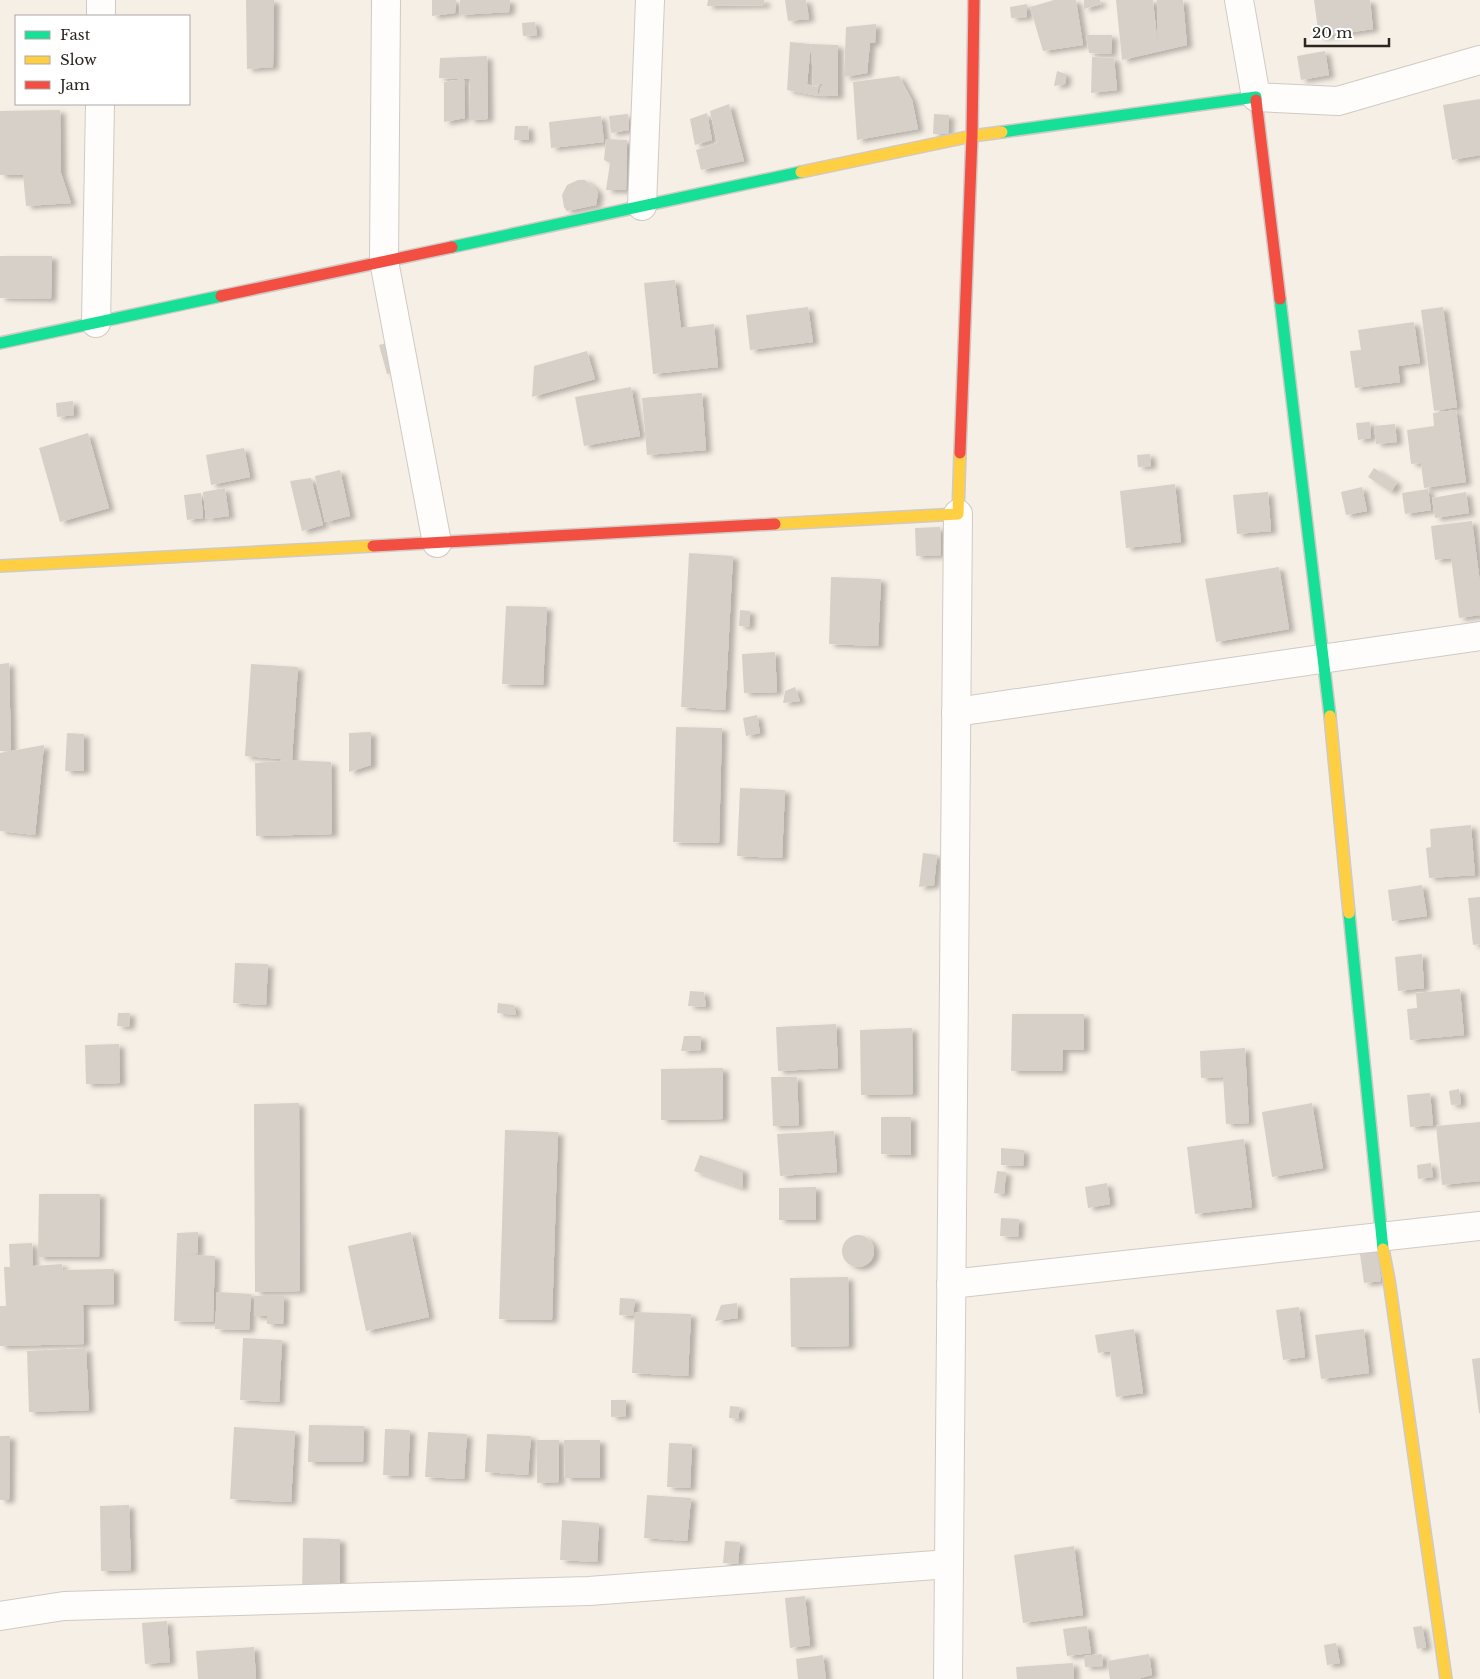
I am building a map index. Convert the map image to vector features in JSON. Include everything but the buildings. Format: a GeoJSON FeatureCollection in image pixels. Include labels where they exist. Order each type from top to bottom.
{"type":"FeatureCollection","features":[{"type":"Feature","properties":{"kind":"street"},"geometry":{"type":"LineString","coordinates":[[101,0],[101,15]]}},
{"type":"Feature","properties":{"kind":"street"},"geometry":{"type":"LineString","coordinates":[[386,0],[384,261],[437,542]]}},
{"type":"Feature","properties":{"kind":"street"},"geometry":{"type":"LineString","coordinates":[[642,206],[650,0]]}},
{"type":"Feature","properties":{"kind":"street"},"geometry":{"type":"LineString","coordinates":[[948,1679],[958,514],[972,136],[974,0]]}},
{"type":"Feature","properties":{"kind":"street"},"geometry":{"type":"LineString","coordinates":[[1239,0],[1256,97],[1324,659],[1380,1236],[1390,1280],[1446,1679]]}},
{"type":"Feature","properties":{"kind":"street"},"geometry":{"type":"LineString","coordinates":[[0,343],[972,136],[1256,97],[1338,101],[1480,60]]}},
{"type":"Feature","properties":{"kind":"street"},"geometry":{"type":"LineString","coordinates":[[96,323],[100,105]]}},
{"type":"Feature","properties":{"kind":"street"},"geometry":{"type":"LineString","coordinates":[[0,566],[958,514]]}},
{"type":"Feature","properties":{"kind":"street"},"geometry":{"type":"LineString","coordinates":[[956,712],[1480,636]]}},
{"type":"Feature","properties":{"kind":"street"},"geometry":{"type":"LineString","coordinates":[[951,1284],[1480,1226]]}},
{"type":"Feature","properties":{"kind":"street"},"geometry":{"type":"LineString","coordinates":[[0,1616],[64,1606],[589,1591],[949,1564]]}},
{"type":"Feature","properties":{"kind":"traffic: fast"},"geometry":{"type":"LineString","coordinates":[[1002,132],[1256,97],[1256,100]]}},
{"type":"Feature","properties":{"kind":"traffic: fast"},"geometry":{"type":"LineString","coordinates":[[452,247],[801,172]]}},
{"type":"Feature","properties":{"kind":"traffic: fast"},"geometry":{"type":"LineString","coordinates":[[0,343],[221,296]]}},
{"type":"Feature","properties":{"kind":"traffic: fast"},"geometry":{"type":"LineString","coordinates":[[1280,299],[1330,716]]}},
{"type":"Feature","properties":{"kind":"traffic: fast"},"geometry":{"type":"LineString","coordinates":[[1349,913],[1383,1249]]}},
{"type":"Feature","properties":{"kind":"traffic: slow"},"geometry":{"type":"LineString","coordinates":[[801,172],[972,136],[1002,132]]}},
{"type":"Feature","properties":{"kind":"traffic: slow"},"geometry":{"type":"LineString","coordinates":[[775,524],[958,514],[960,453]]}},
{"type":"Feature","properties":{"kind":"traffic: slow"},"geometry":{"type":"LineString","coordinates":[[0,566],[373,546]]}},
{"type":"Feature","properties":{"kind":"traffic: slow"},"geometry":{"type":"LineString","coordinates":[[1330,716],[1349,913]]}},
{"type":"Feature","properties":{"kind":"traffic: slow"},"geometry":{"type":"LineString","coordinates":[[1383,1249],[1446,1679]]}},
{"type":"Feature","properties":{"kind":"traffic: jam"},"geometry":{"type":"LineString","coordinates":[[960,453],[972,136],[974,0]]}},
{"type":"Feature","properties":{"kind":"traffic: jam"},"geometry":{"type":"LineString","coordinates":[[1256,100],[1280,299]]}},
{"type":"Feature","properties":{"kind":"traffic: jam"},"geometry":{"type":"LineString","coordinates":[[221,296],[452,247]]}},
{"type":"Feature","properties":{"kind":"traffic: jam"},"geometry":{"type":"LineString","coordinates":[[373,546],[775,524]]}}]}
